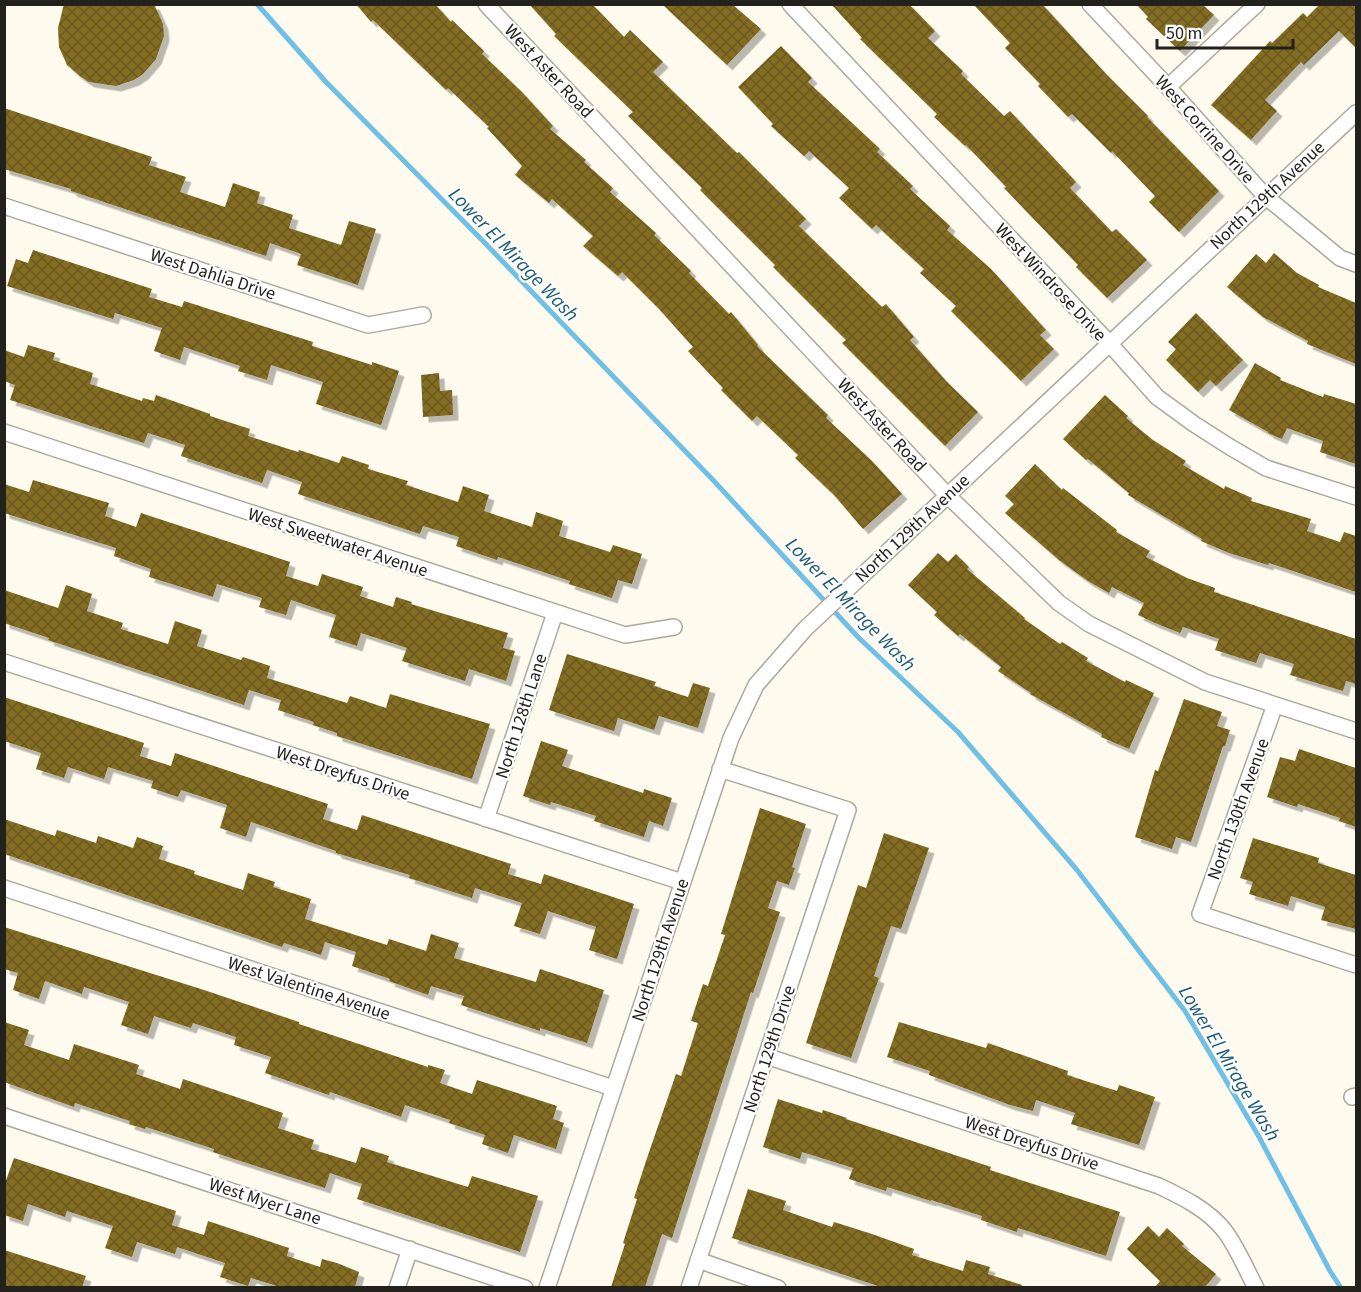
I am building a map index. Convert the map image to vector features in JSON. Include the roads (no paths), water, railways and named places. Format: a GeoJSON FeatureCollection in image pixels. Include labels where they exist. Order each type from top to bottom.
{"type":"FeatureCollection","features":[{"type":"Feature","properties":{"kind":"street","name":"West Aster Road"},"geometry":{"type":"LineString","coordinates":[[486,4],[948,495],[1059,603],[1089,624],[1205,682],[1356,731]]}},
{"type":"Feature","properties":{"kind":"street","name":"West Windrose Drive"},"geometry":{"type":"LineString","coordinates":[[790,4],[1157,397],[1194,424],[1266,468],[1356,498]]}},
{"type":"Feature","properties":{"kind":"street","name":"West Corrine Drive"},"geometry":{"type":"LineString","coordinates":[[1090,4],[1265,196],[1340,258],[1356,264]]}},
{"type":"Feature","properties":{"kind":"street"},"geometry":{"type":"LineString","coordinates":[[1168,87],[1257,4]]}},
{"type":"Feature","properties":{"kind":"street","name":"North 129th Avenue"},"geometry":{"type":"LineString","coordinates":[[547,1287],[720,769],[731,738],[756,686],[805,629],[1356,113]]}},
{"type":"Feature","properties":{"kind":"street","name":"West Dahlia Drive"},"geometry":{"type":"LineString","coordinates":[[4,206],[368,325],[423,315]]}},
{"type":"Feature","properties":{"kind":"street","name":"West Sweetwater Avenue"},"geometry":{"type":"LineString","coordinates":[[4,432],[625,635],[674,627]]}},
{"type":"Feature","properties":{"kind":"street","name":"North 128th Lane"},"geometry":{"type":"LineString","coordinates":[[486,819],[555,613]]}},
{"type":"Feature","properties":{"kind":"street","name":"West Dreyfus Drive"},"geometry":{"type":"LineString","coordinates":[[4,662],[682,882]]}},
{"type":"Feature","properties":{"kind":"street","name":"North 130th Avenue"},"geometry":{"type":"LineString","coordinates":[[1275,705],[1200,914],[1356,965]]}},
{"type":"Feature","properties":{"kind":"street","name":"North 129th Drive"},"geometry":{"type":"LineString","coordinates":[[689,1287],[848,810],[720,769]]}},
{"type":"Feature","properties":{"kind":"street","name":"West Valentine Avenue"},"geometry":{"type":"LineString","coordinates":[[4,888],[613,1088]]}},
{"type":"Feature","properties":{"kind":"street","name":"West Dreyfus Drive"},"geometry":{"type":"LineString","coordinates":[[766,1056],[1159,1186],[1185,1198],[1207,1213],[1224,1231],[1256,1287]]}},
{"type":"Feature","properties":{"kind":"street","name":"West Myer Lane"},"geometry":{"type":"LineString","coordinates":[[4,1116],[525,1287]]}},
{"type":"Feature","properties":{"kind":"street"},"geometry":{"type":"LineString","coordinates":[[397,1287],[410,1249]]}},
{"type":"Feature","properties":{"kind":"street"},"geometry":{"type":"LineString","coordinates":[[698,1260],[778,1287]]}},
{"type":"Feature","properties":{"kind":"waterway","name":"Lower El Mirage Wash"},"geometry":{"type":"LineString","coordinates":[[257,4],[326,82],[713,480],[858,637],[958,732],[1077,870],[1185,1011],[1258,1135],[1341,1288]]}}]}
